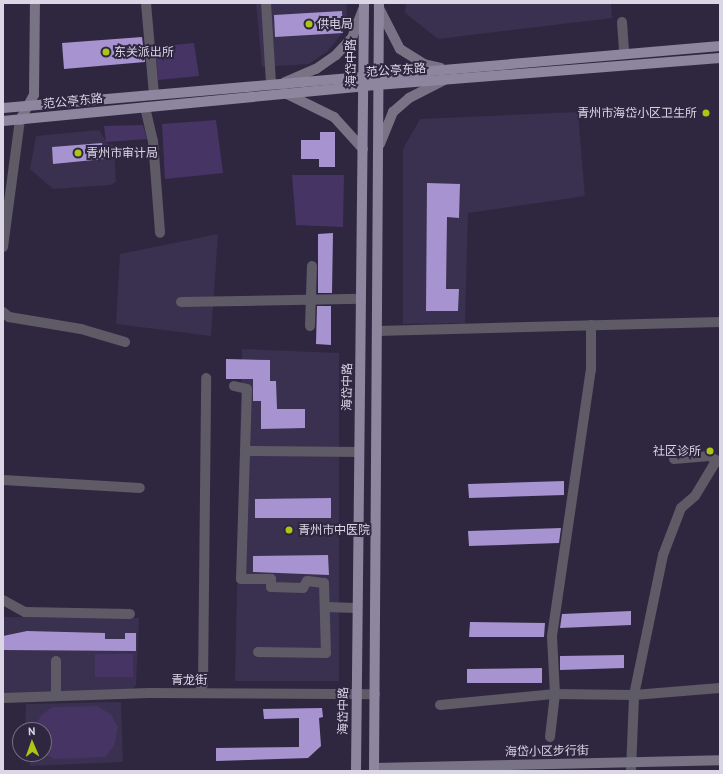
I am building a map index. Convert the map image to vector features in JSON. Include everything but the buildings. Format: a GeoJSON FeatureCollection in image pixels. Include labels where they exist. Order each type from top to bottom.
{"type":"FeatureCollection","features":[{"type":"Feature","properties":{"kind":"main road","name":"海岱中路"},"geometry":{"type":"LineString","coordinates":[[356,771],[364,5]]}},
{"type":"Feature","properties":{"kind":"main road"},"geometry":{"type":"LineString","coordinates":[[374,770],[379,5]]}},
{"type":"Feature","properties":{"kind":"main road","name":"范公亭东路"},"geometry":{"type":"LineString","coordinates":[[3,108],[364,74],[720,46]]}},
{"type":"Feature","properties":{"kind":"main road","name":"范公亭东路"},"geometry":{"type":"LineString","coordinates":[[3,121],[364,86],[720,58]]}},
{"type":"Feature","properties":{"kind":"street"},"geometry":{"type":"LineString","coordinates":[[3,247],[20,120],[34,95],[35,3]]}},
{"type":"Feature","properties":{"kind":"street"},"geometry":{"type":"LineString","coordinates":[[146,3],[154,94]]}},
{"type":"Feature","properties":{"kind":"street"},"geometry":{"type":"LineString","coordinates":[[266,3],[271,83]]}},
{"type":"Feature","properties":{"kind":"street"},"geometry":{"type":"LineString","coordinates":[[284,82],[316,69],[336,55],[352,38],[364,5]]}},
{"type":"Feature","properties":{"kind":"street"},"geometry":{"type":"LineString","coordinates":[[379,5],[400,49],[424,64],[441,68]]}},
{"type":"Feature","properties":{"kind":"street"},"geometry":{"type":"LineString","coordinates":[[622,22],[624,53]]}},
{"type":"Feature","properties":{"kind":"street"},"geometry":{"type":"LineString","coordinates":[[378,148],[393,112],[409,98],[445,80]]}},
{"type":"Feature","properties":{"kind":"street"},"geometry":{"type":"LineString","coordinates":[[285,93],[334,118],[363,148]]}},
{"type":"Feature","properties":{"kind":"street"},"geometry":{"type":"LineString","coordinates":[[146,107],[153,141],[160,233]]}},
{"type":"Feature","properties":{"kind":"street"},"geometry":{"type":"LineString","coordinates":[[310,326],[312,266]]}},
{"type":"Feature","properties":{"kind":"street"},"geometry":{"type":"LineString","coordinates":[[181,302],[311,298],[361,299]]}},
{"type":"Feature","properties":{"kind":"street"},"geometry":{"type":"LineString","coordinates":[[3,312],[9,317],[81,329],[124,342]]}},
{"type":"Feature","properties":{"kind":"street"},"geometry":{"type":"LineString","coordinates":[[377,331],[720,322]]}},
{"type":"Feature","properties":{"kind":"street"},"geometry":{"type":"LineString","coordinates":[[550,737],[555,694],[552,636],[591,370],[591,325]]}},
{"type":"Feature","properties":{"kind":"street"},"geometry":{"type":"LineString","coordinates":[[199,693],[203,684],[206,378]]}},
{"type":"Feature","properties":{"kind":"street"},"geometry":{"type":"LineString","coordinates":[[234,386],[247,389],[241,580],[271,579],[271,587],[303,588],[307,581],[324,583],[326,653],[258,652]]}},
{"type":"Feature","properties":{"kind":"street"},"geometry":{"type":"LineString","coordinates":[[245,452],[359,452]]}},
{"type":"Feature","properties":{"kind":"street"},"geometry":{"type":"LineString","coordinates":[[632,767],[634,695],[663,555],[681,508],[695,496],[718,463],[709,456],[674,459]]}},
{"type":"Feature","properties":{"kind":"street"},"geometry":{"type":"LineString","coordinates":[[3,480],[140,488]]}},
{"type":"Feature","properties":{"kind":"street"},"geometry":{"type":"LineString","coordinates":[[3,600],[25,612],[130,614]]}},
{"type":"Feature","properties":{"kind":"street"},"geometry":{"type":"LineString","coordinates":[[325,607],[357,608]]}},
{"type":"Feature","properties":{"kind":"street"},"geometry":{"type":"LineString","coordinates":[[56,661],[56,696]]}},
{"type":"Feature","properties":{"kind":"street"},"geometry":{"type":"LineString","coordinates":[[440,705],[555,694],[634,695],[720,688]]}},
{"type":"Feature","properties":{"kind":"street","name":"青龙街"},"geometry":{"type":"LineString","coordinates":[[3,698],[199,693],[375,694]]}},
{"type":"Feature","properties":{"kind":"street","name":"海岱小区步行街"},"geometry":{"type":"LineString","coordinates":[[374,770],[632,767],[720,760]]}},
{"type":"Feature","properties":{"kind":"shaded area"},"geometry":{"type":"Polygon","coordinates":[[[256,3],[347,3],[346,28],[328,51],[309,64],[262,67],[256,3]]]}},
{"type":"Feature","properties":{"kind":"shaded area"},"geometry":{"type":"Polygon","coordinates":[[[406,3],[611,3],[612,18],[438,39],[405,13],[406,3]]]}},
{"type":"Feature","properties":{"kind":"shaded area"},"geometry":{"type":"Polygon","coordinates":[[[194,43],[199,76],[158,80],[155,47],[194,43]]]}},
{"type":"Feature","properties":{"kind":"shaded area"},"geometry":{"type":"Polygon","coordinates":[[[578,112],[585,196],[468,213],[465,323],[403,324],[403,149],[420,119],[578,112]]]}},
{"type":"Feature","properties":{"kind":"shaded area"},"geometry":{"type":"Polygon","coordinates":[[[216,120],[223,173],[165,179],[162,124],[216,120]]]}},
{"type":"Feature","properties":{"kind":"shaded area"},"geometry":{"type":"Polygon","coordinates":[[[143,125],[147,139],[106,142],[104,126],[143,125]]]}},
{"type":"Feature","properties":{"kind":"shaded area"},"geometry":{"type":"Polygon","coordinates":[[[99,130],[108,144],[114,145],[116,182],[110,185],[53,189],[30,169],[36,136],[99,130]]]}},
{"type":"Feature","properties":{"kind":"shaded area"},"geometry":{"type":"Polygon","coordinates":[[[292,175],[344,175],[343,227],[296,225],[292,175]]]}},
{"type":"Feature","properties":{"kind":"shaded area"},"geometry":{"type":"Polygon","coordinates":[[[218,234],[211,336],[116,324],[120,254],[218,234]]]}},
{"type":"Feature","properties":{"kind":"shaded area","name":"青州市中医院"},"geometry":{"type":"Polygon","coordinates":[[[242,349],[339,353],[339,681],[235,681],[242,349]]]}},
{"type":"Feature","properties":{"kind":"shaded area"},"geometry":{"type":"Polygon","coordinates":[[[3,617],[139,618],[136,685],[132,690],[3,694],[3,617]]]}},
{"type":"Feature","properties":{"kind":"shaded area"},"geometry":{"type":"Polygon","coordinates":[[[95,654],[133,654],[133,677],[95,677],[95,654]]]}},
{"type":"Feature","properties":{"kind":"shaded area"},"geometry":{"type":"Polygon","coordinates":[[[121,702],[123,762],[30,766],[30,762],[52,762],[52,722],[25,722],[26,704],[121,702]]]}},
{"type":"Feature","properties":{"kind":"shaded area"},"geometry":{"type":"Polygon","coordinates":[[[96,706],[111,714],[118,727],[114,746],[105,757],[52,758],[52,722],[38,722],[41,715],[53,707],[96,706]]]}},
{"type":"Feature","properties":{"kind":"place","name":"供电局"},"geometry":{"type":"Point","coordinates":[309,24]}},
{"type":"Feature","properties":{"kind":"place","name":"东关派出所"},"geometry":{"type":"Point","coordinates":[106,52]}},
{"type":"Feature","properties":{"kind":"place","name":"青州市海岱小区卫生所"},"geometry":{"type":"Point","coordinates":[706,113]}},
{"type":"Feature","properties":{"kind":"place","name":"青州市审计局"},"geometry":{"type":"Point","coordinates":[78,153]}},
{"type":"Feature","properties":{"kind":"place","name":"社区诊所"},"geometry":{"type":"Point","coordinates":[710,451]}},
{"type":"Feature","properties":{"kind":"place","name":"青州市中医院"},"geometry":{"type":"Point","coordinates":[289,530]}}]}
